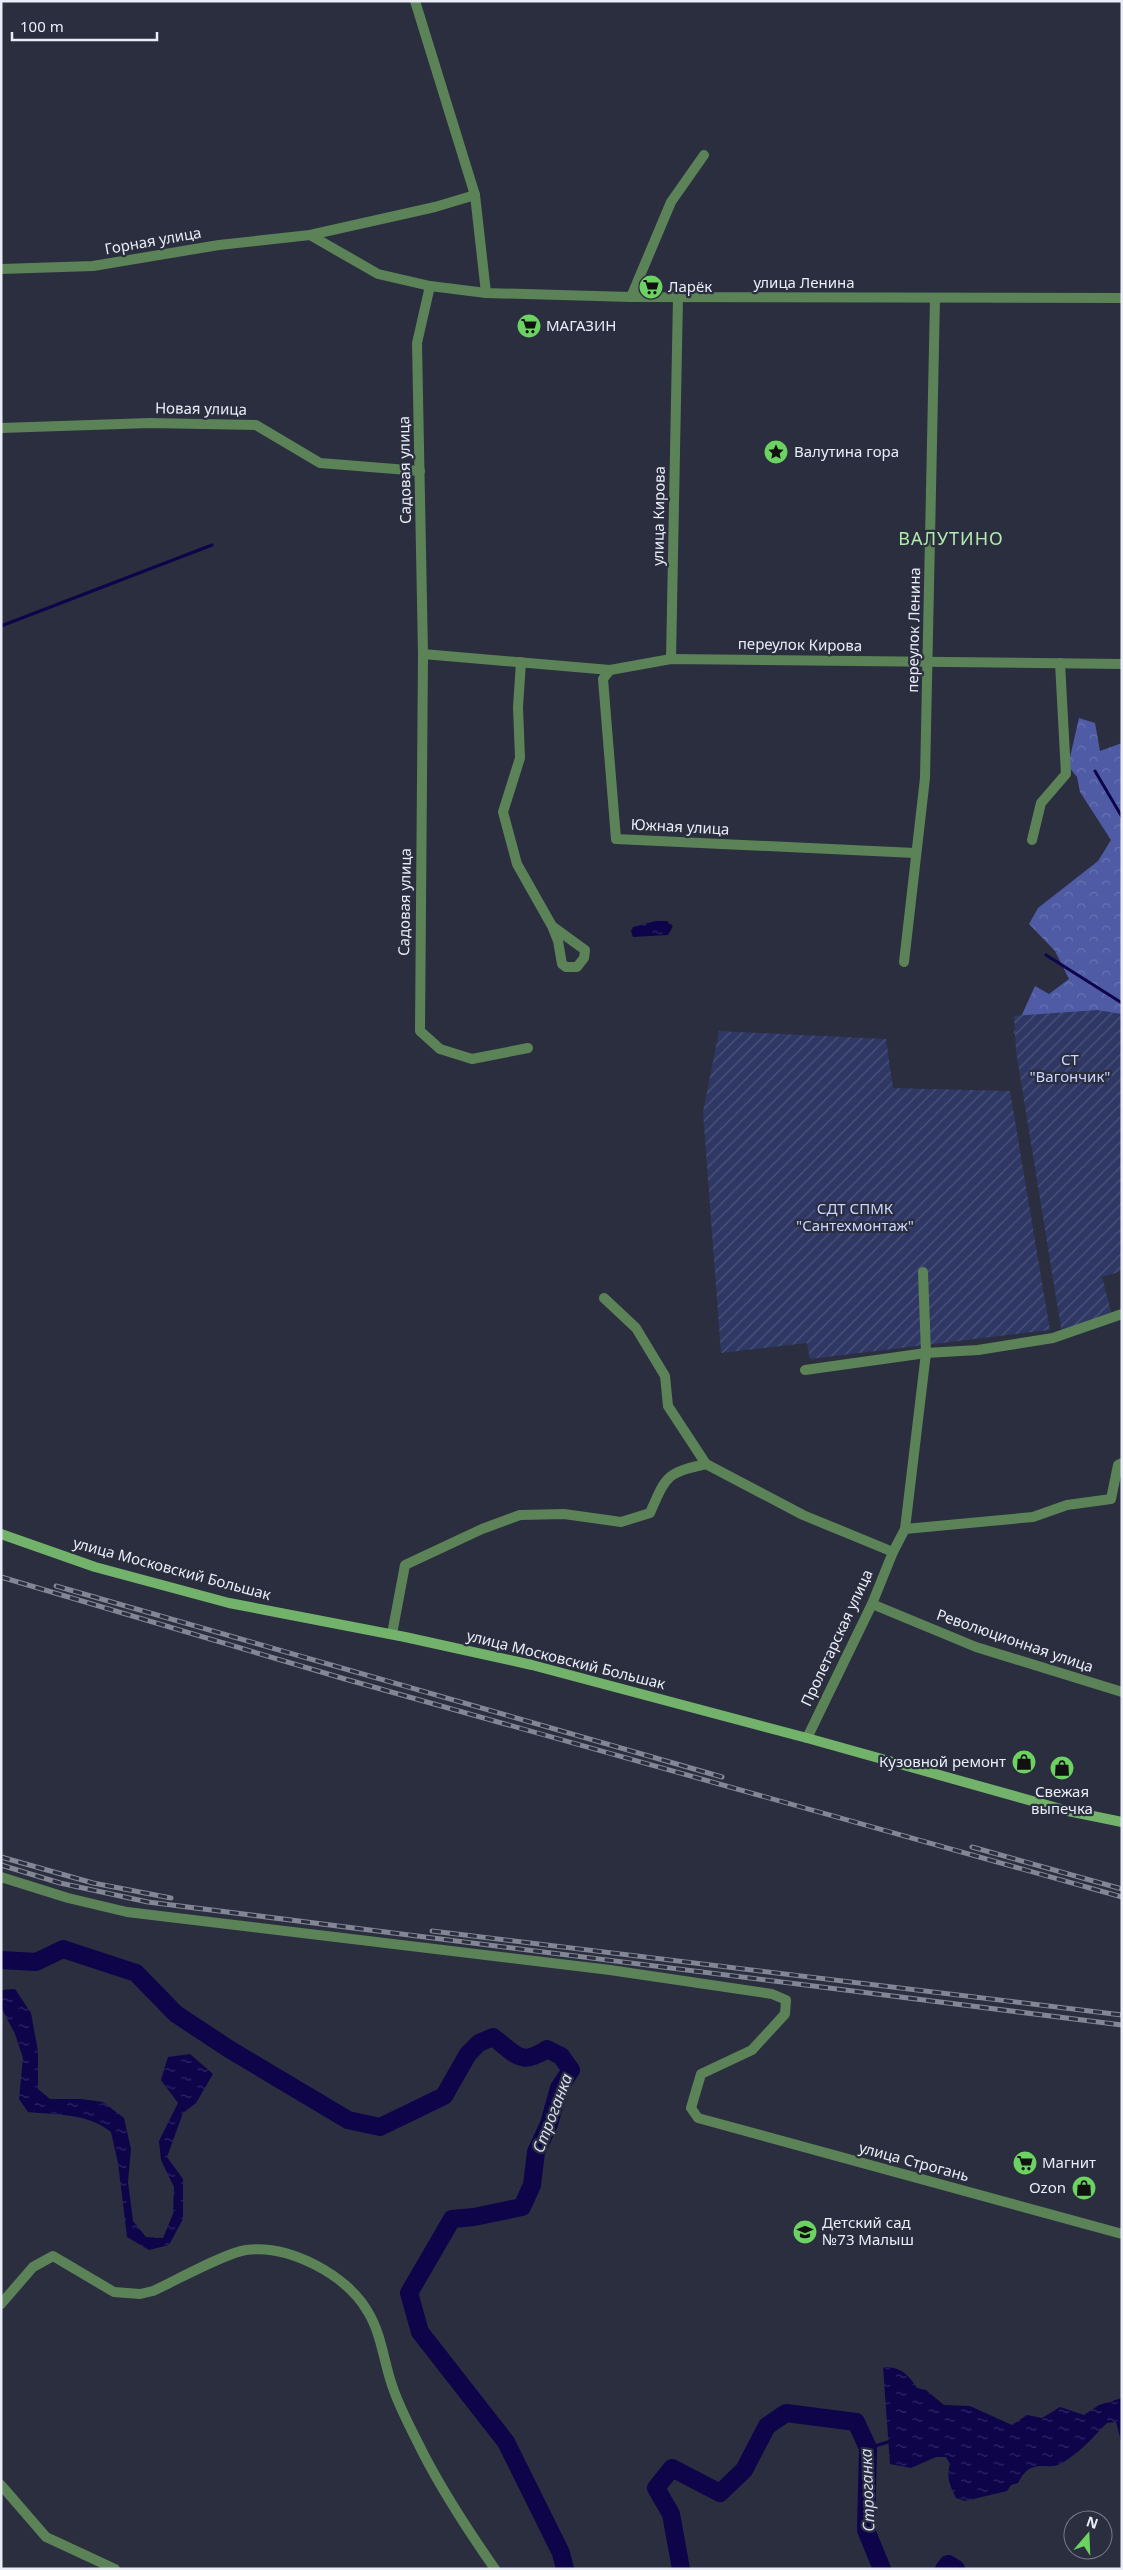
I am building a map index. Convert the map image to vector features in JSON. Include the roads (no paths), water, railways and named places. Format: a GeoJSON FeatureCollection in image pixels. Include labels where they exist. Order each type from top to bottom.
{"type":"FeatureCollection","features":[{"type":"Feature","properties":{"kind":"street"},"geometry":{"type":"LineString","coordinates":[[415,1],[475,195],[486,293]]}},
{"type":"Feature","properties":{"kind":"street"},"geometry":{"type":"LineString","coordinates":[[631,297],[671,202],[704,156]]}},
{"type":"Feature","properties":{"kind":"street","name":"Горная улица"},"geometry":{"type":"LineString","coordinates":[[1,269],[93,266],[219,245],[310,235],[436,207],[475,195]]}},
{"type":"Feature","properties":{"kind":"street","name":"улица Ленина"},"geometry":{"type":"LineString","coordinates":[[310,235],[378,274],[430,286],[486,293],[631,297],[1122,298]]}},
{"type":"Feature","properties":{"kind":"street","name":"Садовая улица"},"geometry":{"type":"LineString","coordinates":[[430,286],[417,343],[423,654],[420,1030],[440,1049],[472,1060],[528,1048]]}},
{"type":"Feature","properties":{"kind":"street","name":"улица Кирова"},"geometry":{"type":"LineString","coordinates":[[671,659],[678,297]]}},
{"type":"Feature","properties":{"kind":"street","name":"переулок Ленина"},"geometry":{"type":"LineString","coordinates":[[904,962],[925,778],[935,298]]}},
{"type":"Feature","properties":{"kind":"street","name":"Новая улица"},"geometry":{"type":"LineString","coordinates":[[1,428],[150,423],[256,425],[320,463],[420,470]]}},
{"type":"Feature","properties":{"kind":"street"},"geometry":{"type":"LineString","coordinates":[[423,654],[610,670],[671,659]]}},
{"type":"Feature","properties":{"kind":"street","name":"переулок Кирова"},"geometry":{"type":"LineString","coordinates":[[671,659],[1122,664]]}},
{"type":"Feature","properties":{"kind":"street"},"geometry":{"type":"LineString","coordinates":[[521,662],[518,707],[520,758],[503,812],[517,864],[552,926]]}},
{"type":"Feature","properties":{"kind":"street"},"geometry":{"type":"LineString","coordinates":[[1032,840],[1041,804],[1066,774],[1060,663]]}},
{"type":"Feature","properties":{"kind":"street"},"geometry":{"type":"LineString","coordinates":[[594,669],[603,679],[610,670]]}},
{"type":"Feature","properties":{"kind":"street","name":"Южная улица"},"geometry":{"type":"LineString","coordinates":[[603,679],[616,840],[915,853]]}},
{"type":"Feature","properties":{"kind":"street","name":"Пролетарская улица"},"geometry":{"type":"LineString","coordinates":[[807,1738],[872,1604],[893,1552],[905,1529],[926,1353],[924,1272]]}},
{"type":"Feature","properties":{"kind":"street"},"geometry":{"type":"LineString","coordinates":[[604,1298],[636,1328],[665,1376],[668,1406],[706,1464],[803,1515],[893,1552]]}},
{"type":"Feature","properties":{"kind":"street"},"geometry":{"type":"LineString","coordinates":[[805,1370],[926,1353],[978,1350],[1053,1338],[1122,1314]]}},
{"type":"Feature","properties":{"kind":"street"},"geometry":{"type":"LineString","coordinates":[[905,1529],[1033,1517],[1066,1505],[1111,1499],[1118,1465],[1122,1463]]}},
{"type":"Feature","properties":{"kind":"street"},"geometry":{"type":"LineString","coordinates":[[392,1634],[405,1565],[482,1529],[520,1515],[564,1514],[621,1522],[650,1513],[661,1486],[676,1471],[706,1464]]}},
{"type":"Feature","properties":{"kind":"street","name":"улица Московский Большак"},"geometry":{"type":"LineString","coordinates":[[1,1534],[95,1566],[229,1603],[392,1634],[532,1665],[807,1738],[1068,1811],[1122,1822]]}},
{"type":"Feature","properties":{"kind":"street","name":"Революционная улица"},"geometry":{"type":"LineString","coordinates":[[872,1604],[976,1647],[1122,1692]]}},
{"type":"Feature","properties":{"kind":"street","name":"улица Строгань"},"geometry":{"type":"LineString","coordinates":[[1,1877],[68,1898],[126,1912],[610,1970],[748,1989],[786,2000],[785,2014],[752,2050],[701,2074],[691,2108],[698,2118],[1122,2234]]}},
{"type":"Feature","properties":{"kind":"street"},"geometry":{"type":"LineString","coordinates":[[1,2304],[33,2268],[52,2256],[114,2292],[140,2294],[153,2291],[244,2250],[276,2250],[293,2254],[314,2264],[336,2278],[368,2312],[388,2365],[392,2386],[418,2444],[495,2569]]}},
{"type":"Feature","properties":{"kind":"street"},"geometry":{"type":"LineString","coordinates":[[1,2485],[46,2536],[115,2569]]}},
{"type":"Feature","properties":{"kind":"water"},"geometry":{"type":"Polygon","coordinates":[[[656,921],[667,921],[673,926],[668,935],[633,937],[631,931],[633,927],[656,921]]]}},
{"type":"Feature","properties":{"kind":"water"},"geometry":{"type":"Polygon","coordinates":[[[15,1989],[31,2013],[38,2051],[38,2089],[50,2099],[81,2099],[103,2102],[124,2118],[131,2149],[128,2182],[133,2221],[146,2237],[163,2238],[173,2214],[174,2187],[161,2160],[159,2141],[178,2103],[161,2080],[168,2057],[190,2054],[213,2074],[196,2103],[183,2113],[167,2157],[183,2179],[183,2219],[169,2245],[149,2250],[127,2237],[118,2163],[111,2132],[92,2121],[82,2118],[28,2112],[19,2099],[23,2058],[15,2034],[2,2009],[1,1990],[15,1989]]]}},
{"type":"Feature","properties":{"kind":"water"},"geometry":{"type":"Polygon","coordinates":[[[883,2367],[895,2368],[903,2372],[917,2388],[926,2390],[944,2405],[970,2406],[1012,2425],[1027,2415],[1042,2418],[1060,2407],[1084,2415],[1099,2405],[1122,2398],[1122,2445],[1116,2422],[1107,2423],[1080,2450],[1060,2464],[1034,2467],[1023,2475],[1018,2483],[1011,2485],[1007,2491],[965,2501],[956,2498],[952,2489],[949,2481],[950,2464],[946,2457],[936,2457],[911,2468],[890,2464],[883,2367]]]}},
{"type":"Feature","properties":{"kind":"waterway"},"geometry":{"type":"LineString","coordinates":[[1,626],[212,545]]}},
{"type":"Feature","properties":{"kind":"waterway"},"geometry":{"type":"LineString","coordinates":[[1095,771],[1122,817]]}},
{"type":"Feature","properties":{"kind":"waterway"},"geometry":{"type":"LineString","coordinates":[[1046,955],[1122,1003]]}},
{"type":"Feature","properties":{"kind":"waterway","name":"Строганка"},"geometry":{"type":"LineString","coordinates":[[1,1960],[36,1962],[63,1949],[136,1973],[176,2014],[229,2049],[348,2120],[380,2127],[444,2096],[468,2054],[479,2043],[493,2037],[513,2053],[524,2058],[547,2049],[561,2056],[571,2070],[559,2088],[549,2124],[536,2152],[532,2185],[522,2207],[474,2217],[452,2219],[409,2293],[420,2332],[506,2442],[561,2553],[565,2569]]}},
{"type":"Feature","properties":{"kind":"waterway","name":"Строганка"},"geometry":{"type":"LineString","coordinates":[[681,2569],[671,2514],[656,2488],[672,2468],[720,2493],[744,2470],[767,2426],[786,2413],[856,2422],[868,2448],[866,2530],[882,2569]]}},
{"type":"Feature","properties":{"kind":"waterway"},"geometry":{"type":"LineString","coordinates":[[868,2448],[888,2442]]}},
{"type":"Feature","properties":{"kind":"waterway","name":"Строганка"},"geometry":{"type":"LineString","coordinates":[[944,2569],[948,2564],[956,2569]]}},
{"type":"Feature","properties":{"kind":"railway"},"geometry":{"type":"LineString","coordinates":[[1,1577],[345,1679],[1122,1897]]}},
{"type":"Feature","properties":{"kind":"railway"},"geometry":{"type":"LineString","coordinates":[[56,1586],[722,1777]]}},
{"type":"Feature","properties":{"kind":"railway"},"geometry":{"type":"LineString","coordinates":[[972,1847],[1122,1889]]}},
{"type":"Feature","properties":{"kind":"railway"},"geometry":{"type":"LineString","coordinates":[[1,1857],[93,1883],[171,1898]]}},
{"type":"Feature","properties":{"kind":"railway"},"geometry":{"type":"LineString","coordinates":[[1,1865],[60,1883],[148,1902],[1122,2025]]}},
{"type":"Feature","properties":{"kind":"railway"},"geometry":{"type":"LineString","coordinates":[[432,1931],[1122,2015]]}},
{"type":"Feature","properties":{"kind":"place","name":"Ларёк"},"geometry":{"type":"Point","coordinates":[651,287]}},
{"type":"Feature","properties":{"kind":"place","name":"МАГАЗИН"},"geometry":{"type":"Point","coordinates":[529,326]}},
{"type":"Feature","properties":{"kind":"place","name":"Валутина гора"},"geometry":{"type":"Point","coordinates":[776,452]}},
{"type":"Feature","properties":{"kind":"place","name":"Кузовной ремонт"},"geometry":{"type":"Point","coordinates":[1024,1762]}},
{"type":"Feature","properties":{"kind":"place","name":"Свежая выпечка"},"geometry":{"type":"Point","coordinates":[1062,1768]}},
{"type":"Feature","properties":{"kind":"place","name":"Магнит"},"geometry":{"type":"Point","coordinates":[1025,2163]}},
{"type":"Feature","properties":{"kind":"place","name":"Ozon"},"geometry":{"type":"Point","coordinates":[1084,2188]}},
{"type":"Feature","properties":{"kind":"place","name":"Детский сад №73 Малыш"},"geometry":{"type":"Point","coordinates":[805,2232]}},
{"type":"Feature","properties":{"kind":"district","name":"ВАЛУТИНО"},"geometry":{"type":"Point","coordinates":[951,539]}},
{"type":"Feature","properties":{"kind":"park label","name":"СТ \"Вагончик\""},"geometry":{"type":"Point","coordinates":[1070,1068]}},
{"type":"Feature","properties":{"kind":"park label","name":"СДТ СПМК \"Сантехмонтаж\""},"geometry":{"type":"Point","coordinates":[855,1218]}}]}
